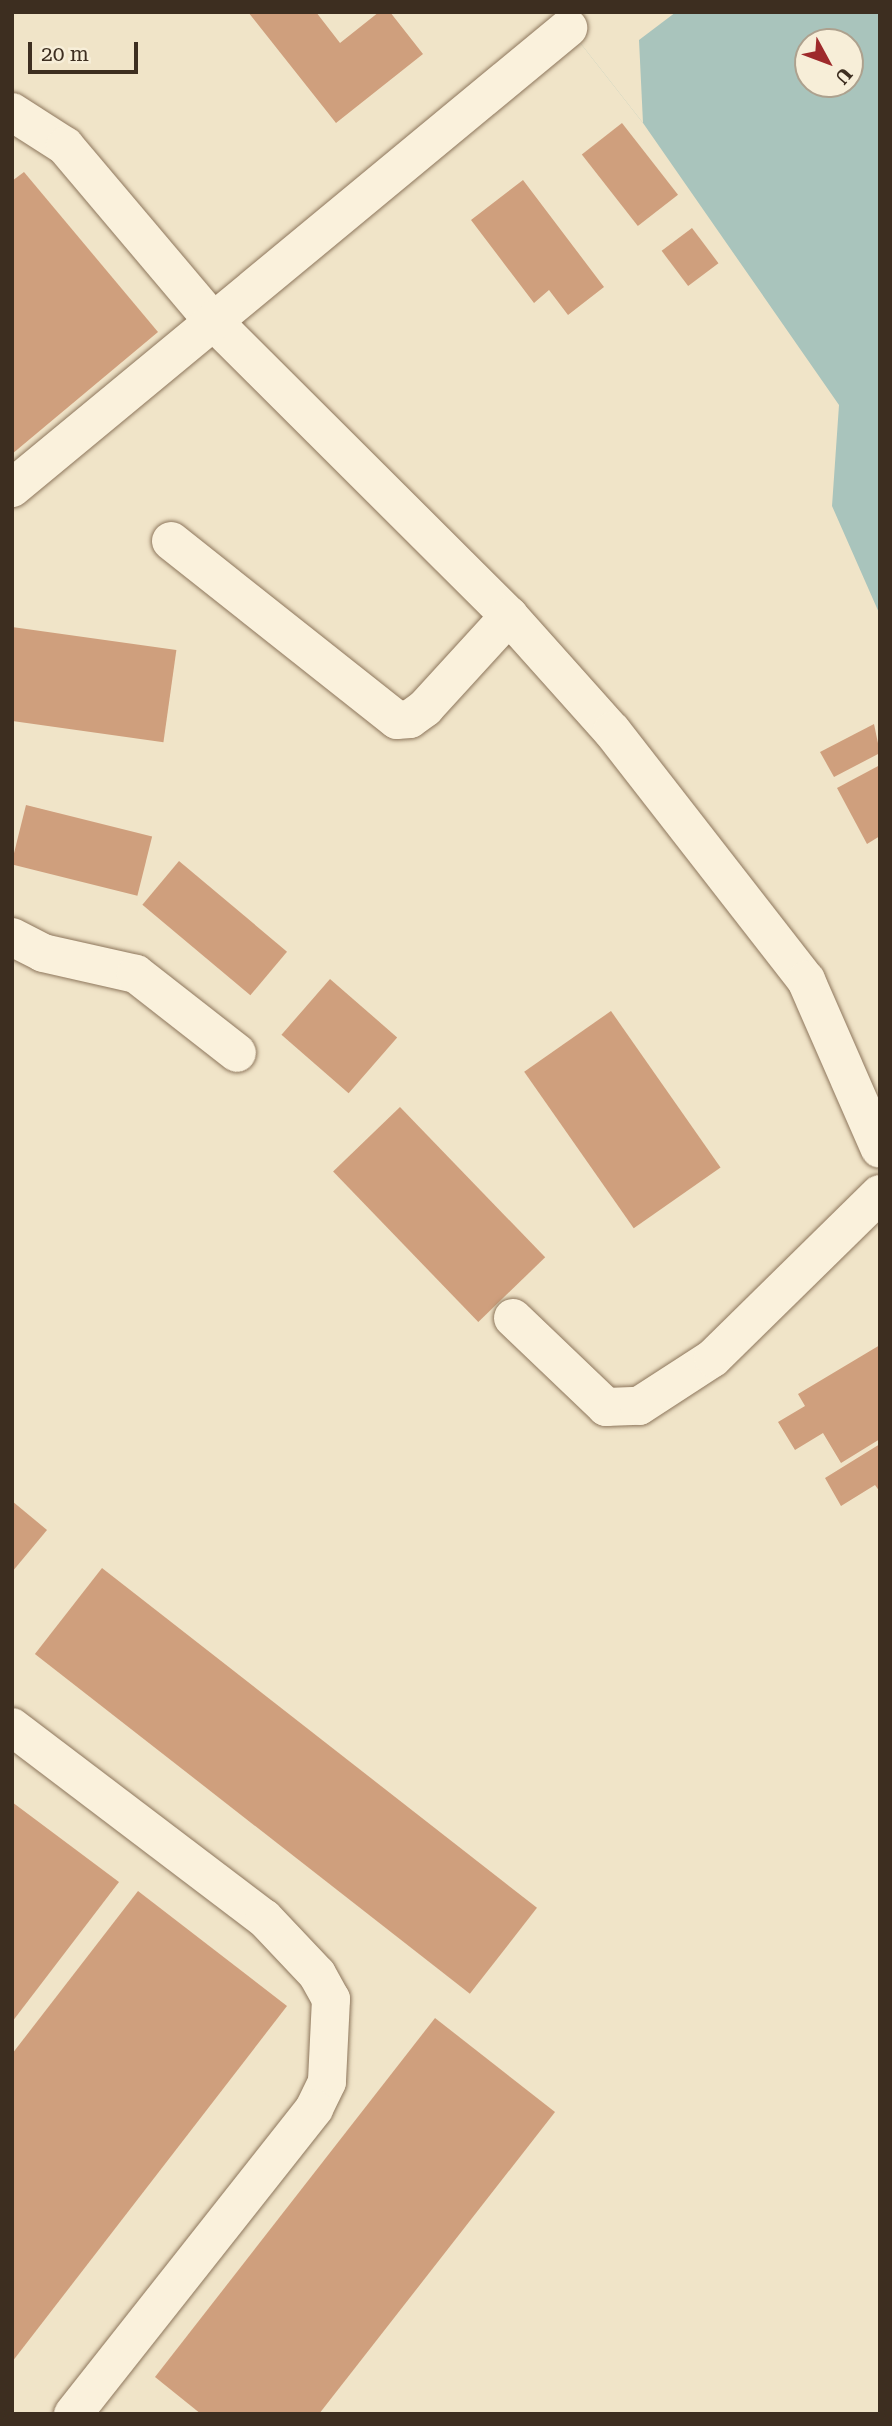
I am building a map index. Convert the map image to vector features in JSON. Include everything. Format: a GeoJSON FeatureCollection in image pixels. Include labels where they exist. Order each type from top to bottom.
{"type":"FeatureCollection","features":[{"type":"Feature","properties":{"kind":"lane"},"geometry":{"type":"LineString","coordinates":[[12,488],[568,28]]}},
{"type":"Feature","properties":{"kind":"lane"},"geometry":{"type":"LineString","coordinates":[[12,112],[65,146],[212,320],[509,616],[612,731],[806,980],[880,1149]]}},
{"type":"Feature","properties":{"kind":"lane"},"geometry":{"type":"LineString","coordinates":[[171,541],[397,720],[410,719],[425,708],[509,616]]}},
{"type":"Feature","properties":{"kind":"lane"},"geometry":{"type":"LineString","coordinates":[[12,937],[43,953],[136,974],[236,1053]]}},
{"type":"Feature","properties":{"kind":"lane"},"geometry":{"type":"LineString","coordinates":[[513,1318],[606,1406],[639,1406],[713,1358],[880,1194]]}},
{"type":"Feature","properties":{"kind":"lane"},"geometry":{"type":"LineString","coordinates":[[12,1727],[264,1918],[317,1974],[331,1999],[327,2082],[314,2109],[73,2414]]}},
{"type":"Feature","properties":{"kind":"water"},"geometry":{"type":"Polygon","coordinates":[[[556,12],[880,12],[880,615],[832,506],[839,405],[643,123],[556,12]]]}},
{"type":"Feature","properties":{"kind":"pier"},"geometry":{"type":"Polygon","coordinates":[[[556,12],[676,12],[639,40],[643,123],[556,12]]]}},
{"type":"Feature","properties":{"kind":"building"},"geometry":{"type":"Polygon","coordinates":[[[248,12],[316,12],[340,43],[379,12],[390,12],[423,54],[336,123],[248,12]]]}},
{"type":"Feature","properties":{"kind":"building"},"geometry":{"type":"Polygon","coordinates":[[[622,123],[678,195],[638,226],[582,154],[622,123]]]}},
{"type":"Feature","properties":{"kind":"building"},"geometry":{"type":"Polygon","coordinates":[[[24,172],[158,332],[12,454],[12,181],[24,172]]]}},
{"type":"Feature","properties":{"kind":"building"},"geometry":{"type":"Polygon","coordinates":[[[523,180],[604,287],[568,315],[549,290],[534,303],[471,220],[523,180]]]}},
{"type":"Feature","properties":{"kind":"building"},"geometry":{"type":"Polygon","coordinates":[[[692,228],[718,263],[688,286],[662,251],[692,228]]]}},
{"type":"Feature","properties":{"kind":"building"},"geometry":{"type":"Polygon","coordinates":[[[12,627],[176,650],[163,742],[12,721],[12,627]]]}},
{"type":"Feature","properties":{"kind":"building"},"geometry":{"type":"Polygon","coordinates":[[[874,724],[880,753],[834,777],[820,752],[874,724]]]}},
{"type":"Feature","properties":{"kind":"building"},"geometry":{"type":"Polygon","coordinates":[[[880,765],[880,836],[867,844],[837,788],[880,765]]]}},
{"type":"Feature","properties":{"kind":"building"},"geometry":{"type":"Polygon","coordinates":[[[26,805],[152,836],[137,896],[12,864],[26,805]]]}},
{"type":"Feature","properties":{"kind":"building"},"geometry":{"type":"Polygon","coordinates":[[[179,861],[287,952],[250,995],[142,905],[179,861]]]}},
{"type":"Feature","properties":{"kind":"building"},"geometry":{"type":"Polygon","coordinates":[[[330,979],[397,1037],[349,1093],[281,1035],[330,979]]]}},
{"type":"Feature","properties":{"kind":"building"},"geometry":{"type":"Polygon","coordinates":[[[611,1011],[721,1167],[634,1228],[524,1072],[611,1011]]]}},
{"type":"Feature","properties":{"kind":"building"},"geometry":{"type":"Polygon","coordinates":[[[400,1107],[545,1257],[478,1322],[333,1172],[400,1107]]]}},
{"type":"Feature","properties":{"kind":"building"},"geometry":{"type":"Polygon","coordinates":[[[880,1345],[880,1439],[841,1463],[823,1433],[795,1450],[778,1422],[805,1406],[798,1394],[880,1345]]]}},
{"type":"Feature","properties":{"kind":"building"},"geometry":{"type":"Polygon","coordinates":[[[880,1444],[880,1492],[875,1485],[841,1506],[825,1478],[880,1444]]]}},
{"type":"Feature","properties":{"kind":"building"},"geometry":{"type":"Polygon","coordinates":[[[12,1501],[47,1530],[12,1572],[12,1501]]]}},
{"type":"Feature","properties":{"kind":"building"},"geometry":{"type":"Polygon","coordinates":[[[102,1568],[537,1908],[470,1994],[35,1654],[102,1568]]]}},
{"type":"Feature","properties":{"kind":"building"},"geometry":{"type":"Polygon","coordinates":[[[12,1802],[119,1882],[12,2022],[12,1802]]]}},
{"type":"Feature","properties":{"kind":"building"},"geometry":{"type":"Polygon","coordinates":[[[138,1891],[287,2006],[12,2362],[12,2054],[138,1891]]]}},
{"type":"Feature","properties":{"kind":"building"},"geometry":{"type":"Polygon","coordinates":[[[435,2018],[555,2112],[319,2414],[201,2414],[155,2377],[435,2018]]]}}]}
